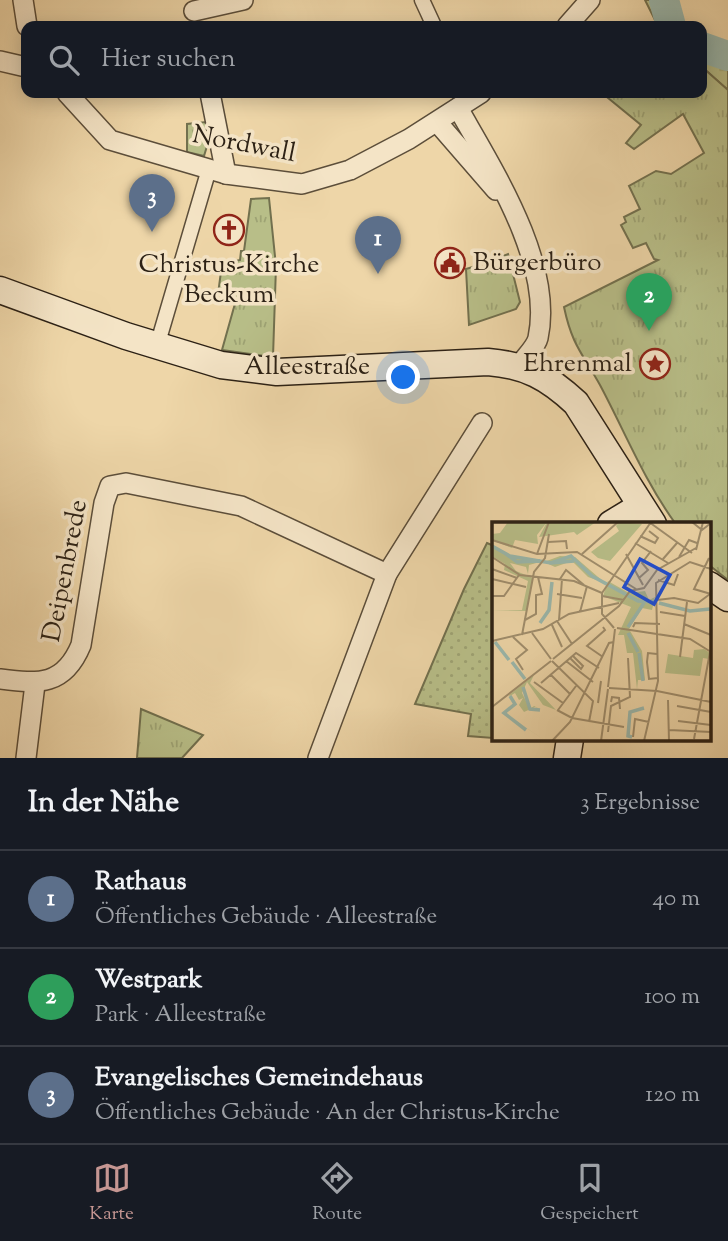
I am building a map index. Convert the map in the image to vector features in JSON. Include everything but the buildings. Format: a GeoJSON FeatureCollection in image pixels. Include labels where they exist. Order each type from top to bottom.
{"type":"FeatureCollection","features":[{"type":"Feature","properties":{"kind":"main road","name":"Alleestraße"},"geometry":{"type":"LineString","coordinates":[[0,290],[157,346],[221,365],[277,372],[463,362],[520,365],[559,387],[576,403],[646,515]]}},
{"type":"Feature","properties":{"kind":"main road"},"geometry":{"type":"LineString","coordinates":[[615,522],[646,515]]}},
{"type":"Feature","properties":{"kind":"main road"},"geometry":{"type":"LineString","coordinates":[[710,586],[728,598]]}},
{"type":"Feature","properties":{"kind":"main road"},"geometry":{"type":"LineString","coordinates":[[568,758],[569,740]]}},
{"type":"Feature","properties":{"kind":"street"},"geometry":{"type":"LineString","coordinates":[[23,0],[26,21]]}},
{"type":"Feature","properties":{"kind":"street"},"geometry":{"type":"LineString","coordinates":[[194,12],[243,0]]}},
{"type":"Feature","properties":{"kind":"street"},"geometry":{"type":"LineString","coordinates":[[422,0],[432,21]]}},
{"type":"Feature","properties":{"kind":"street"},"geometry":{"type":"LineString","coordinates":[[571,21],[590,0]]}},
{"type":"Feature","properties":{"kind":"street"},"geometry":{"type":"LineString","coordinates":[[0,61],[21,66]]}},
{"type":"Feature","properties":{"kind":"street","name":"Nordwall"},"geometry":{"type":"LineString","coordinates":[[72,98],[110,140],[217,171],[302,184],[350,170],[437,122],[460,100]]}},
{"type":"Feature","properties":{"kind":"street"},"geometry":{"type":"LineString","coordinates":[[157,346],[217,171],[210,98]]}},
{"type":"Feature","properties":{"kind":"street"},"geometry":{"type":"LineString","coordinates":[[460,100],[513,211],[525,241],[539,291],[538,340],[520,365]]}},
{"type":"Feature","properties":{"kind":"street"},"geometry":{"type":"LineString","coordinates":[[437,122],[513,211]]}},
{"type":"Feature","properties":{"kind":"street"},"geometry":{"type":"LineString","coordinates":[[318,758],[387,574],[482,423]]}},
{"type":"Feature","properties":{"kind":"street","name":"Deipenbrede"},"geometry":{"type":"LineString","coordinates":[[35,684],[55,677],[73,665],[81,645],[104,503],[110,486],[126,483],[241,506],[387,574]]}},
{"type":"Feature","properties":{"kind":"street"},"geometry":{"type":"LineString","coordinates":[[0,679],[35,684],[26,758]]}},
{"type":"Feature","properties":{"kind":"green space"},"geometry":{"type":"Polygon","coordinates":[[[645,0],[671,0],[677,21],[656,21],[645,0]]]}},
{"type":"Feature","properties":{"kind":"green space"},"geometry":{"type":"Polygon","coordinates":[[[707,39],[728,47],[728,90],[707,71],[707,39]]]}},
{"type":"Feature","properties":{"kind":"green space"},"geometry":{"type":"Polygon","coordinates":[[[707,71],[728,90],[728,580],[710,566],[710,522],[674,522],[654,490],[574,340],[564,307],[658,260],[654,259],[646,243],[633,248],[621,225],[626,222],[624,217],[640,209],[629,186],[656,171],[671,174],[704,153],[683,114],[634,149],[626,143],[641,125],[608,98],[707,98],[707,71]]]}},
{"type":"Feature","properties":{"kind":"green space"},"geometry":{"type":"Polygon","coordinates":[[[206,122],[207,146],[204,156],[187,152],[187,124],[206,122]]]}},
{"type":"Feature","properties":{"kind":"green space"},"geometry":{"type":"Polygon","coordinates":[[[269,198],[276,266],[273,357],[222,350],[236,300],[218,294],[222,264],[240,260],[241,251],[244,251],[251,199],[269,198]]]}},
{"type":"Feature","properties":{"kind":"green space"},"geometry":{"type":"Polygon","coordinates":[[[508,254],[520,302],[516,309],[469,325],[466,269],[479,265],[480,270],[490,267],[488,262],[508,254]]]}},
{"type":"Feature","properties":{"kind":"green space"},"geometry":{"type":"Polygon","coordinates":[[[487,543],[492,545],[492,738],[468,736],[471,714],[415,704],[464,589],[487,543]]]}},
{"type":"Feature","properties":{"kind":"green space"},"geometry":{"type":"Polygon","coordinates":[[[141,709],[203,735],[182,758],[137,758],[141,709]]]}},
{"type":"Feature","properties":{"kind":"waterway"},"geometry":{"type":"LineString","coordinates":[[664,0],[670,21]]}},
{"type":"Feature","properties":{"kind":"waterway"},"geometry":{"type":"LineString","coordinates":[[707,49],[728,56]]}},
{"type":"Feature","properties":{"kind":"place","name":"Christus-Kirche Beckum"},"geometry":{"type":"Point","coordinates":[229,230]}},
{"type":"Feature","properties":{"kind":"place","name":"Evangelisches Gemeindehaus"},"geometry":{"type":"Point","coordinates":[152,232]}},
{"type":"Feature","properties":{"kind":"place","name":"Bürgerbüro"},"geometry":{"type":"Point","coordinates":[450,263]}},
{"type":"Feature","properties":{"kind":"place","name":"Rathaus"},"geometry":{"type":"Point","coordinates":[378,274]}},
{"type":"Feature","properties":{"kind":"place","name":"Westpark"},"geometry":{"type":"Point","coordinates":[649,331]}},
{"type":"Feature","properties":{"kind":"place","name":"Ehrenmal"},"geometry":{"type":"Point","coordinates":[655,364]}}]}
